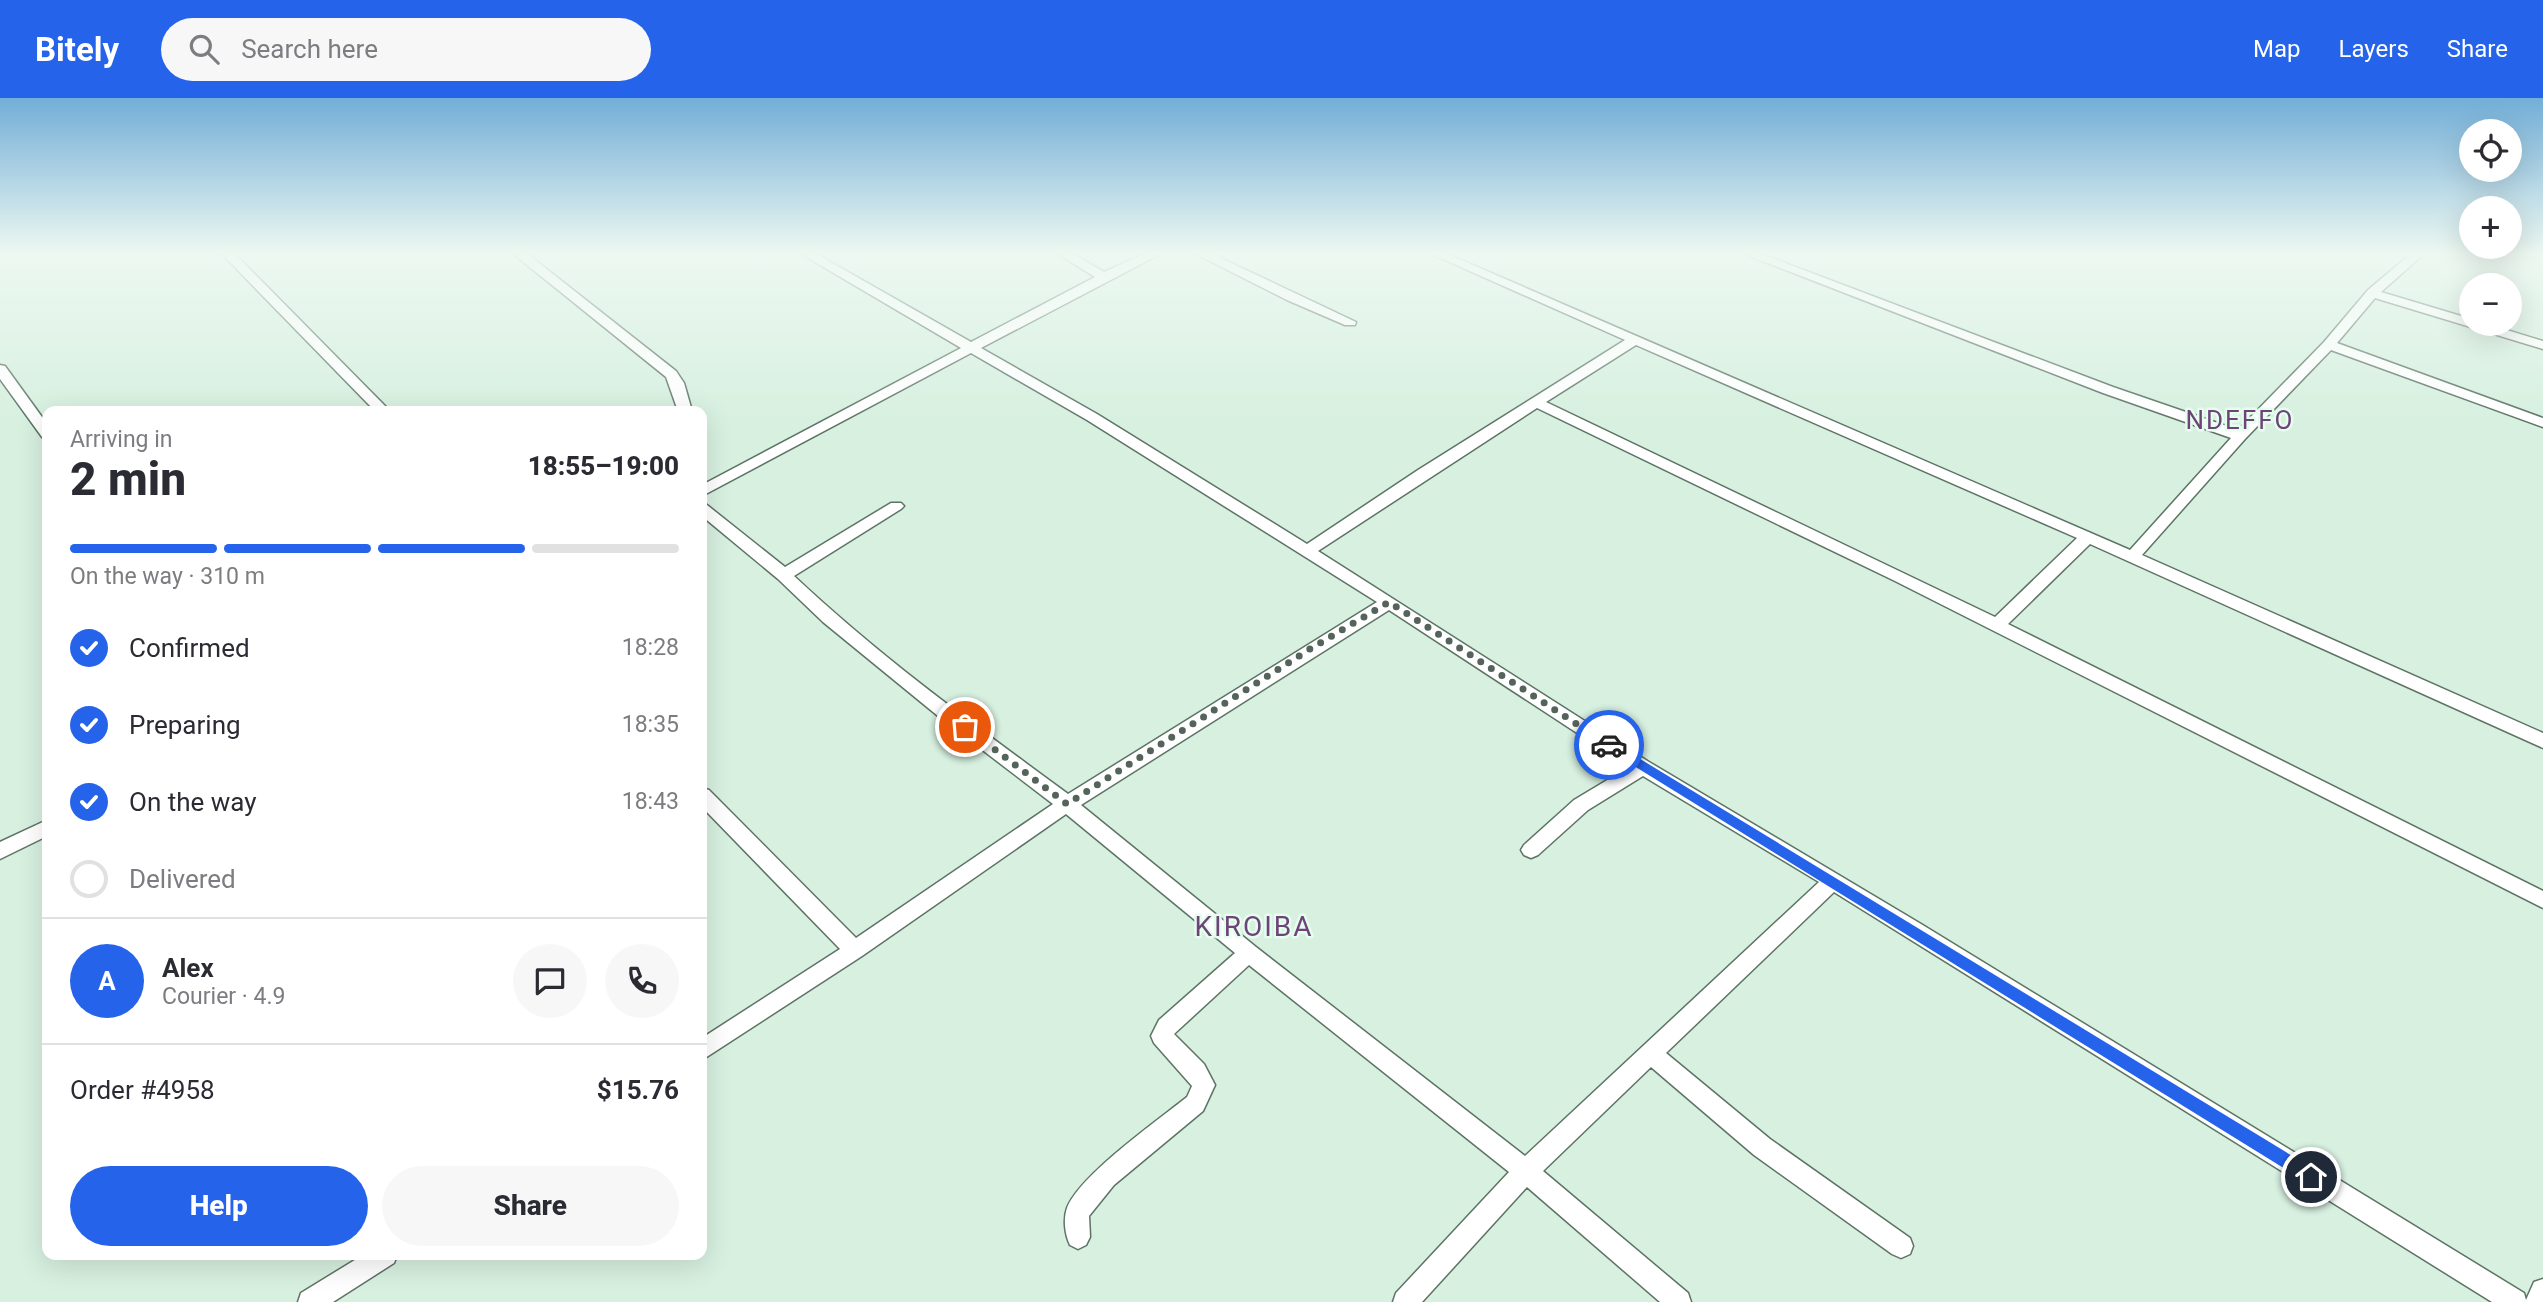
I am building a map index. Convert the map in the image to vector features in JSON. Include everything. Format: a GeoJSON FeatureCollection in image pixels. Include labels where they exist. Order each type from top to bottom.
{"type":"FeatureCollection","features":[{"type":"Feature","properties":{"kind":"street"},"geometry":{"type":"LineString","coordinates":[[281,308],[378,406]]}},
{"type":"Feature","properties":{"kind":"street"},"geometry":{"type":"LineString","coordinates":[[591,308],[671,374],[677,383],[684,406]]}},
{"type":"Feature","properties":{"kind":"street"},"geometry":{"type":"LineString","coordinates":[[904,308],[970,350],[1092,417],[1389,602],[1643,767],[1833,881],[2515,1302]]}},
{"type":"Feature","properties":{"kind":"street"},"geometry":{"type":"LineString","coordinates":[[707,488],[1047,308]]}},
{"type":"Feature","properties":{"kind":"street"},"geometry":{"type":"LineString","coordinates":[[1317,308],[1350,322]]}},
{"type":"Feature","properties":{"kind":"street"},"geometry":{"type":"LineString","coordinates":[[1559,308],[2132,556],[2543,741]]}},
{"type":"Feature","properties":{"kind":"street"},"geometry":{"type":"LineString","coordinates":[[1893,308],[2108,390],[2240,436]]}},
{"type":"Feature","properties":{"kind":"street"},"geometry":{"type":"LineString","coordinates":[[2132,556],[2240,436],[2329,345],[2359,308]]}},
{"type":"Feature","properties":{"kind":"street"},"geometry":{"type":"LineString","coordinates":[[2422,308],[2543,345]]}},
{"type":"Feature","properties":{"kind":"street"},"geometry":{"type":"LineString","coordinates":[[1307,551],[1633,341]]}},
{"type":"Feature","properties":{"kind":"street"},"geometry":{"type":"LineString","coordinates":[[2329,345],[2543,423]]}},
{"type":"Feature","properties":{"kind":"street"},"geometry":{"type":"LineString","coordinates":[[0,369],[42,428]]}},
{"type":"Feature","properties":{"kind":"street"},"geometry":{"type":"LineString","coordinates":[[1536,402],[1997,625],[2543,900]]}},
{"type":"Feature","properties":{"kind":"street"},"geometry":{"type":"LineString","coordinates":[[707,496],[829,618],[934,703],[1067,804],[1249,953],[1526,1171],[1679,1302]]}},
{"type":"Feature","properties":{"kind":"street"},"geometry":{"type":"LineString","coordinates":[[783,575],[897,506]]}},
{"type":"Feature","properties":{"kind":"street"},"geometry":{"type":"LineString","coordinates":[[1997,625],[2088,537]]}},
{"type":"Feature","properties":{"kind":"street"},"geometry":{"type":"LineString","coordinates":[[707,1047],[855,950],[1067,804],[1310,649],[1389,602]]}},
{"type":"Feature","properties":{"kind":"street"},"geometry":{"type":"LineString","coordinates":[[1531,850],[1581,805],[1643,767]]}},
{"type":"Feature","properties":{"kind":"street"},"geometry":{"type":"LineString","coordinates":[[707,800],[855,950]]}},
{"type":"Feature","properties":{"kind":"street"},"geometry":{"type":"LineString","coordinates":[[0,851],[42,830]]}},
{"type":"Feature","properties":{"kind":"street"},"geometry":{"type":"LineString","coordinates":[[1405,1302],[1526,1171],[1833,881]]}},
{"type":"Feature","properties":{"kind":"street"},"geometry":{"type":"LineString","coordinates":[[1078,1237],[1077,1212],[1084,1203],[1106,1177],[1195,1104],[1204,1085],[1196,1071],[1162,1036],[1167,1027],[1249,953]]}},
{"type":"Feature","properties":{"kind":"street"},"geometry":{"type":"LineString","coordinates":[[1651,1054],[1762,1147],[1901,1246]]}},
{"type":"Feature","properties":{"kind":"street"},"geometry":{"type":"LineString","coordinates":[[310,1302],[377,1260]]}},
{"type":"Feature","properties":{"kind":"street"},"geometry":{"type":"LineString","coordinates":[[2538,1302],[2543,1291]]}},
{"type":"Feature","properties":{"kind":"way so far"},"geometry":{"type":"LineString","coordinates":[[965,727],[1067,804],[1310,649],[1389,602],[1609,745]]}},
{"type":"Feature","properties":{"kind":"district","name":"NDEFFO"},"geometry":{"type":"Point","coordinates":[2240,420]}},
{"type":"Feature","properties":{"kind":"district","name":"KIROIBA"},"geometry":{"type":"Point","coordinates":[1254,926]}},
{"type":"Feature","properties":{"kind":"route"},"geometry":{"type":"LineString","coordinates":[[1609,745],[1914,930],[2311,1177]]}}]}
